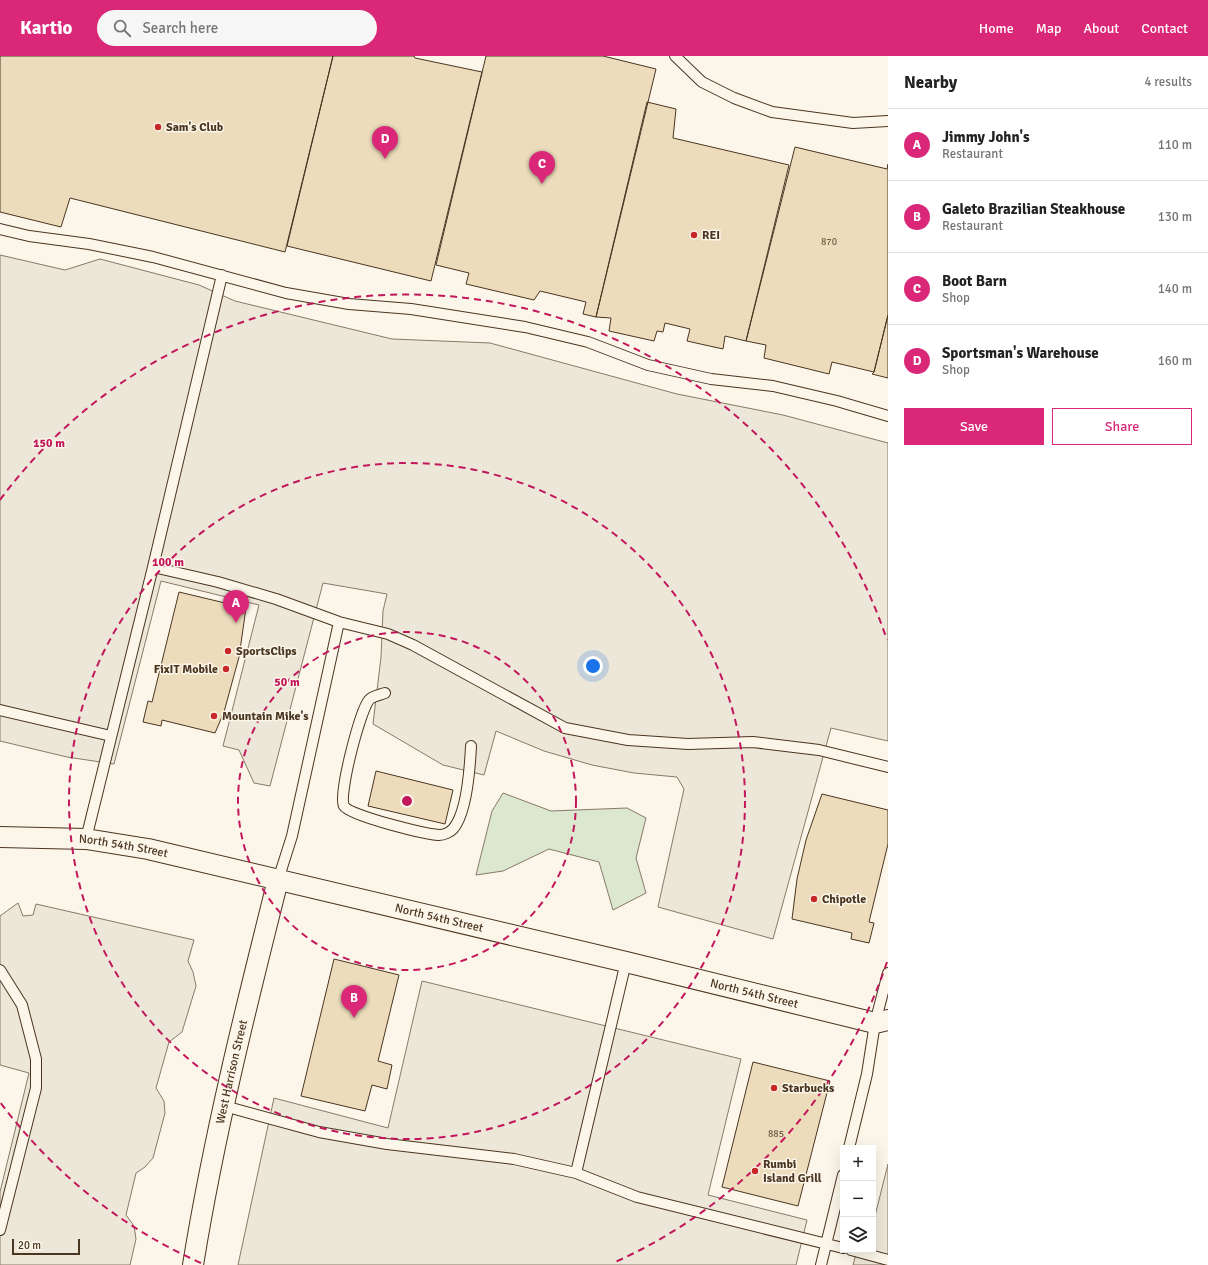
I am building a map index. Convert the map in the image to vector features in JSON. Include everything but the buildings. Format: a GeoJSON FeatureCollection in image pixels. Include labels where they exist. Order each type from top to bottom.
{"type":"FeatureCollection","features":[{"type":"Feature","properties":{"kind":"street","name":"North 54th Street"},"geometry":{"type":"LineString","coordinates":[[0,837],[86,838],[148,850],[626,962],[884,1025]]}},
{"type":"Feature","properties":{"kind":"street","name":"West Harrison Street"},"geometry":{"type":"LineString","coordinates":[[193,1265],[203,1200],[278,880]]}},
{"type":"Feature","properties":{"kind":"lane"},"geometry":{"type":"LineString","coordinates":[[675,56],[702,82],[734,98],[772,112],[853,123],[888,121]]}},
{"type":"Feature","properties":{"kind":"lane"},"geometry":{"type":"LineString","coordinates":[[0,229],[29,236],[89,244],[146,256],[286,293],[349,304],[411,309],[525,327],[588,342],[648,365],[711,380],[773,386],[837,401],[888,416]]}},
{"type":"Feature","properties":{"kind":"lane"},"geometry":{"type":"LineString","coordinates":[[86,838],[153,567],[222,275]]}},
{"type":"Feature","properties":{"kind":"lane"},"geometry":{"type":"LineString","coordinates":[[153,567],[225,584],[276,599],[339,622],[388,634],[413,645],[565,728],[628,740],[688,744],[753,742],[819,750],[888,767]]}},
{"type":"Feature","properties":{"kind":"lane"},"geometry":{"type":"LineString","coordinates":[[278,880],[292,836],[339,622]]}},
{"type":"Feature","properties":{"kind":"lane"},"geometry":{"type":"LineString","coordinates":[[385,693],[370,698],[364,708],[342,797],[347,810],[357,815],[409,829],[440,835],[448,833],[453,829],[464,802],[469,779],[472,746]]}},
{"type":"Feature","properties":{"kind":"lane"},"geometry":{"type":"LineString","coordinates":[[0,710],[111,736]]}},
{"type":"Feature","properties":{"kind":"lane"},"geometry":{"type":"LineString","coordinates":[[576,1173],[626,962]]}},
{"type":"Feature","properties":{"kind":"lane"},"geometry":{"type":"LineString","coordinates":[[0,970],[22,1005],[36,1058],[37,1071],[36,1088],[0,1230]]}},
{"type":"Feature","properties":{"kind":"lane"},"geometry":{"type":"LineString","coordinates":[[850,1145],[867,1074],[884,1025],[888,973]]}},
{"type":"Feature","properties":{"kind":"lane"},"geometry":{"type":"LineString","coordinates":[[224,1106],[319,1132],[387,1144],[514,1160],[576,1173],[637,1197],[840,1247]]}},
{"type":"Feature","properties":{"kind":"lane"},"geometry":{"type":"LineString","coordinates":[[822,1265],[842,1181]]}},
{"type":"Feature","properties":{"kind":"lane"},"geometry":{"type":"LineString","coordinates":[[862,1253],[888,1260]]}},
{"type":"Feature","properties":{"kind":"green space"},"geometry":{"type":"Polygon","coordinates":[[[503,793],[551,811],[627,808],[646,818],[636,858],[646,893],[613,910],[599,862],[549,849],[503,871],[476,875],[492,811],[503,793]]]}},
{"type":"Feature","properties":{"kind":"shaded area"},"geometry":{"type":"Polygon","coordinates":[[[0,255],[65,270],[100,259],[199,285],[235,301],[392,339],[490,343],[677,394],[783,415],[888,443],[888,741],[831,728],[773,939],[658,907],[684,789],[677,777],[634,773],[592,765],[544,751],[496,731],[484,775],[443,765],[373,724],[381,657],[383,611],[387,594],[323,583],[270,786],[254,783],[239,750],[223,746],[259,605],[161,581],[114,764],[67,757],[0,741],[0,255]]]}},
{"type":"Feature","properties":{"kind":"shaded area"},"geometry":{"type":"Polygon","coordinates":[[[18,903],[23,916],[33,915],[36,904],[194,940],[188,961],[193,972],[196,986],[182,1032],[169,1042],[156,1088],[164,1101],[165,1113],[153,1158],[145,1167],[136,1173],[126,1215],[134,1226],[136,1239],[130,1265],[0,1265],[0,1192],[29,1073],[0,1065],[0,916],[18,903]]]}},
{"type":"Feature","properties":{"kind":"shaded area"},"geometry":{"type":"Polygon","coordinates":[[[422,981],[741,1059],[708,1195],[807,1220],[796,1265],[238,1265],[274,1098],[388,1128],[422,981]]]}},
{"type":"Feature","properties":{"kind":"shaded area"},"geometry":{"type":"Polygon","coordinates":[[[888,1164],[888,1265],[853,1265],[856,1253],[876,1253],[876,1212],[888,1164]]]}},
{"type":"Feature","properties":{"kind":"place","name":"Sam's Club"},"geometry":{"type":"Point","coordinates":[158,127]}},
{"type":"Feature","properties":{"kind":"place","name":"Sportsman's Warehouse"},"geometry":{"type":"Point","coordinates":[385,159]}},
{"type":"Feature","properties":{"kind":"place","name":"Boot Barn"},"geometry":{"type":"Point","coordinates":[542,184]}},
{"type":"Feature","properties":{"kind":"place","name":"REI"},"geometry":{"type":"Point","coordinates":[694,235]}},
{"type":"Feature","properties":{"kind":"place","name":"Jimmy John's"},"geometry":{"type":"Point","coordinates":[236,623]}},
{"type":"Feature","properties":{"kind":"place","name":"SportsClips"},"geometry":{"type":"Point","coordinates":[228,651]}},
{"type":"Feature","properties":{"kind":"place","name":"FixIT Mobile"},"geometry":{"type":"Point","coordinates":[226,669]}},
{"type":"Feature","properties":{"kind":"place","name":"Mountain Mike's"},"geometry":{"type":"Point","coordinates":[214,716]}},
{"type":"Feature","properties":{"kind":"place","name":"Chipotle"},"geometry":{"type":"Point","coordinates":[814,899]}},
{"type":"Feature","properties":{"kind":"place","name":"Galeto Brazilian Steakhouse"},"geometry":{"type":"Point","coordinates":[354,1018]}},
{"type":"Feature","properties":{"kind":"place","name":"Starbucks"},"geometry":{"type":"Point","coordinates":[774,1088]}},
{"type":"Feature","properties":{"kind":"place","name":"Rumbi Island Grill"},"geometry":{"type":"Point","coordinates":[755,1171]}}]}
